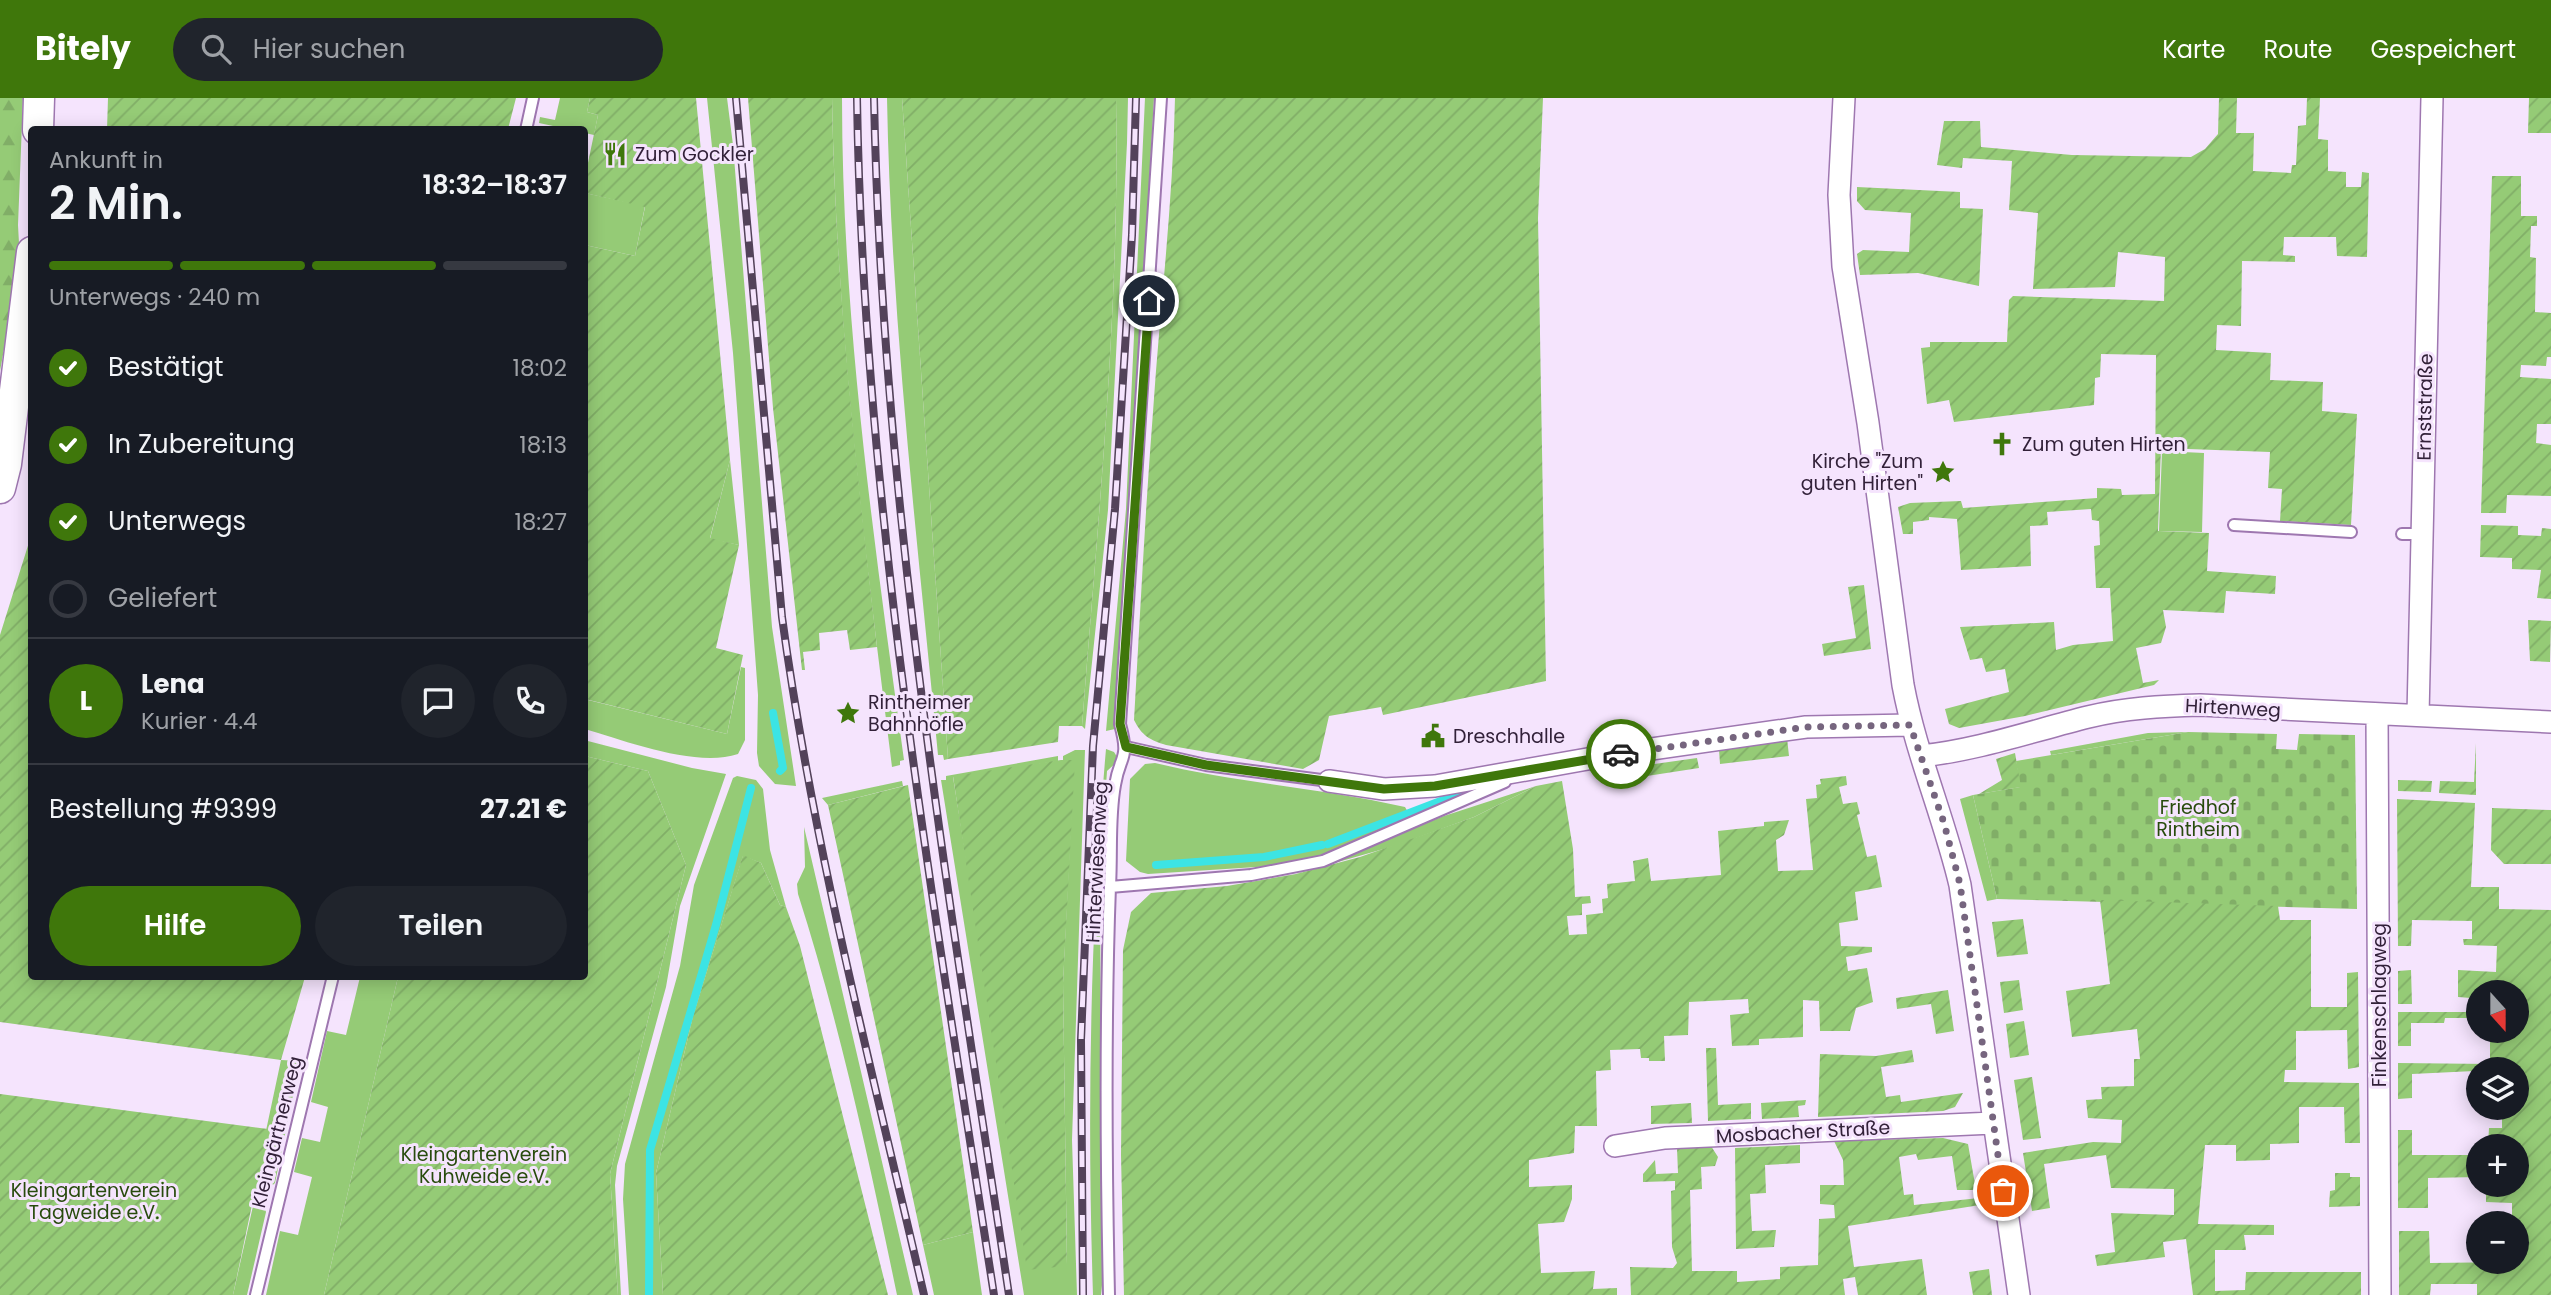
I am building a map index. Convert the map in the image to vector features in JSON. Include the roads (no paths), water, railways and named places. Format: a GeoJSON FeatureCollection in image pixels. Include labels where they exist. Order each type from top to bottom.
{"type":"FeatureCollection","features":[{"type":"Feature","properties":{"kind":"main road"},"geometry":{"type":"LineString","coordinates":[[38,126],[39,98]]}},
{"type":"Feature","properties":{"kind":"main road"},"geometry":{"type":"LineString","coordinates":[[0,488],[6,464],[28,285]]}},
{"type":"Feature","properties":{"kind":"street"},"geometry":{"type":"LineString","coordinates":[[1844,98],[1839,182],[1843,266],[1865,397],[1910,725],[1960,884],[2019,1295]]}},
{"type":"Feature","properties":{"kind":"street","name":"Ernststraße"},"geometry":{"type":"LineString","coordinates":[[2418,715],[2412,534],[2432,98]]}},
{"type":"Feature","properties":{"kind":"street","name":"Hirtenweg"},"geometry":{"type":"LineString","coordinates":[[1921,756],[1959,752],[2091,716],[2144,707],[2200,705],[2551,722]]}},
{"type":"Feature","properties":{"kind":"street","name":"Finkenschlagweg"},"geometry":{"type":"LineString","coordinates":[[2376,714],[2380,1295]]}},
{"type":"Feature","properties":{"kind":"street"},"geometry":{"type":"LineString","coordinates":[[1328,781],[1384,789],[1435,786],[1806,727],[1910,725]]}},
{"type":"Feature","properties":{"kind":"street","name":"Mosbacher Straße"},"geometry":{"type":"LineString","coordinates":[[1615,1146],[1665,1138],[1993,1123]]}},
{"type":"Feature","properties":{"kind":"lane"},"geometry":{"type":"LineString","coordinates":[[527,126],[533,98]]}},
{"type":"Feature","properties":{"kind":"lane","name":"Hinterwiesenweg"},"geometry":{"type":"LineString","coordinates":[[1109,1295],[1107,1077],[1110,887],[1115,784],[1125,761],[1126,747],[1120,724],[1161,98]]}},
{"type":"Feature","properties":{"kind":"lane"},"geometry":{"type":"LineString","coordinates":[[2234,525],[2351,532]]}},
{"type":"Feature","properties":{"kind":"lane"},"geometry":{"type":"LineString","coordinates":[[1126,747],[1206,765],[1328,781]]}},
{"type":"Feature","properties":{"kind":"lane"},"geometry":{"type":"LineString","coordinates":[[1110,887],[1251,875],[1323,861],[1541,768]]}},
{"type":"Feature","properties":{"kind":"lane","name":"Kleingärtnerweg"},"geometry":{"type":"LineString","coordinates":[[256,1295],[332,980]]}},
{"type":"Feature","properties":{"kind":"waterway"},"geometry":{"type":"LineString","coordinates":[[773,713],[783,768],[780,771]]}},
{"type":"Feature","properties":{"kind":"waterway"},"geometry":{"type":"LineString","coordinates":[[649,1295],[650,1150],[716,925],[751,788]]}},
{"type":"Feature","properties":{"kind":"waterway"},"geometry":{"type":"LineString","coordinates":[[1328,844],[1472,789]]}},
{"type":"Feature","properties":{"kind":"waterway"},"geometry":{"type":"LineString","coordinates":[[1156,865],[1264,857],[1322,845]]}},
{"type":"Feature","properties":{"kind":"railway"},"geometry":{"type":"LineString","coordinates":[[736,98],[782,617],[795,703],[845,958],[924,1295]]}},
{"type":"Feature","properties":{"kind":"railway"},"geometry":{"type":"LineString","coordinates":[[857,98],[862,249],[872,399],[887,549],[925,848],[994,1295]]}},
{"type":"Feature","properties":{"kind":"railway"},"geometry":{"type":"LineString","coordinates":[[874,98],[880,249],[904,549],[942,848],[1009,1295]]}},
{"type":"Feature","properties":{"kind":"railway"},"geometry":{"type":"LineString","coordinates":[[1083,1295],[1081,1040],[1093,746],[1115,509],[1132,235],[1136,98]]}},
{"type":"Feature","properties":{"kind":"place","name":"Zum Gockler"},"geometry":{"type":"Point","coordinates":[615,154]}},
{"type":"Feature","properties":{"kind":"place","name":"Zum guten Hirten"},"geometry":{"type":"Point","coordinates":[2002,444]}},
{"type":"Feature","properties":{"kind":"place","name":"Kirche \"Zum guten Hirten\""},"geometry":{"type":"Point","coordinates":[1943,472]}},
{"type":"Feature","properties":{"kind":"place","name":"Rintheimer Bahnhöfle"},"geometry":{"type":"Point","coordinates":[848,713]}},
{"type":"Feature","properties":{"kind":"place","name":"Dreschhalle"},"geometry":{"type":"Point","coordinates":[1433,736]}},
{"type":"Feature","properties":{"kind":"park label","name":"Friedhof Rintheim"},"geometry":{"type":"Point","coordinates":[2198,818]}},
{"type":"Feature","properties":{"kind":"park label","name":"Kleingartenverein Kuhweide e.V."},"geometry":{"type":"Point","coordinates":[484,1165]}},
{"type":"Feature","properties":{"kind":"park label","name":"Kleingartenverein Tagweide e.V."},"geometry":{"type":"Point","coordinates":[94,1201]}}]}
